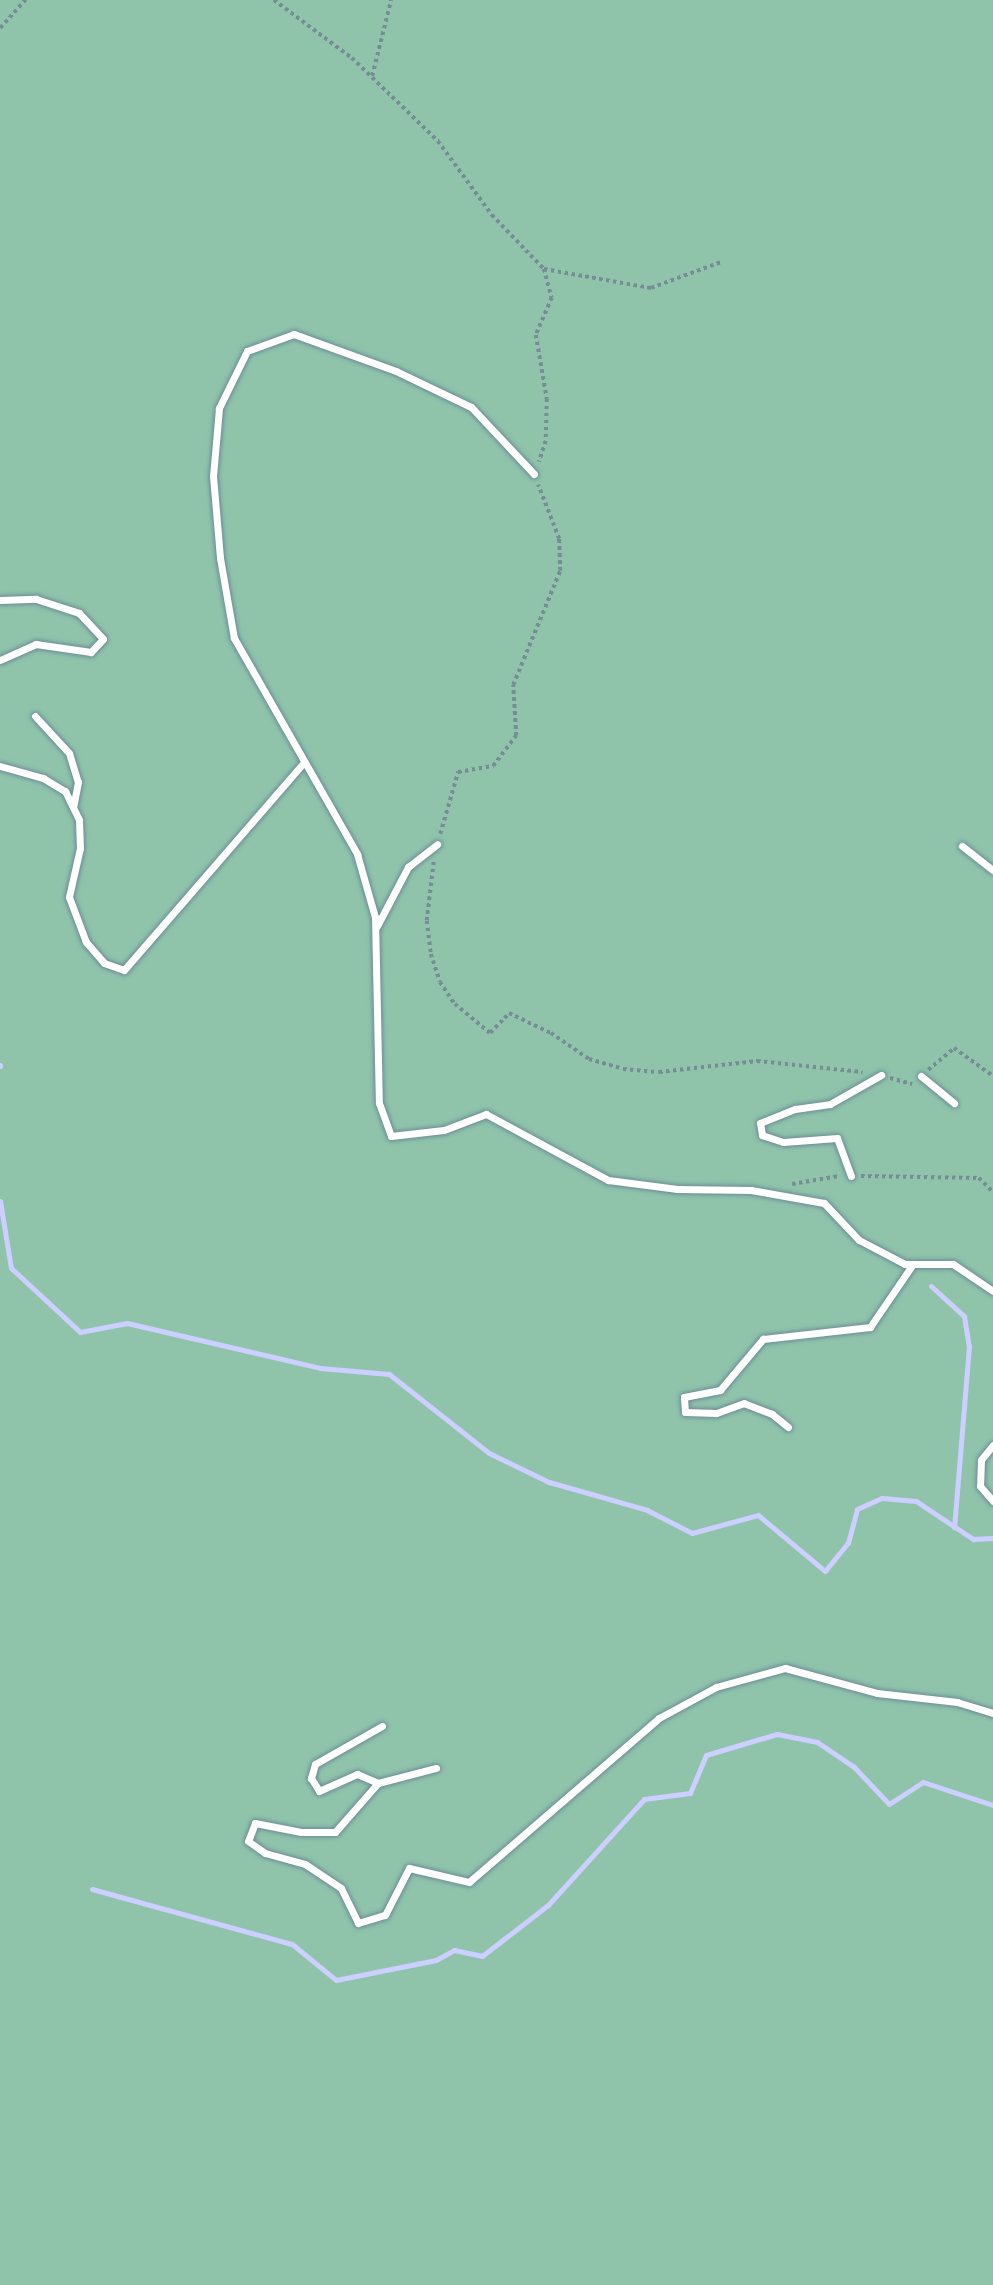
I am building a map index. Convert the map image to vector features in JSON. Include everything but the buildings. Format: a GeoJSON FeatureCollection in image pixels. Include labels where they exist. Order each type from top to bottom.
{"type":"FeatureCollection","features":[{"type":"Feature","properties":{"kind":"lane"},"geometry":{"type":"LineString","coordinates":[[534,474],[471,407],[396,371],[294,334],[247,351],[219,408],[213,476],[220,558],[234,638],[357,854],[376,929],[379,1103],[391,1136],[444,1129],[486,1114],[608,1180],[779,1195],[824,1203],[859,1240],[913,1264],[953,1264],[991,1287]]}},
{"type":"Feature","properties":{"kind":"lane"},"geometry":{"type":"LineString","coordinates":[[0,600],[36,599],[79,613],[103,639],[91,652],[36,645],[0,660]]}},
{"type":"Feature","properties":{"kind":"lane"},"geometry":{"type":"LineString","coordinates":[[35,716],[69,753],[78,782],[73,808]]}},
{"type":"Feature","properties":{"kind":"lane"},"geometry":{"type":"LineString","coordinates":[[0,766],[43,778],[65,791],[79,820],[80,848],[70,876],[69,897],[86,942],[104,963],[124,970],[177,914],[304,762]]}},
{"type":"Feature","properties":{"kind":"lane"},"geometry":{"type":"LineString","coordinates":[[376,929],[408,867],[437,844]]}},
{"type":"Feature","properties":{"kind":"lane"},"geometry":{"type":"LineString","coordinates":[[962,846],[993,870]]}},
{"type":"Feature","properties":{"kind":"lane"},"geometry":{"type":"LineString","coordinates":[[851,1176],[837,1138],[783,1142],[762,1135],[760,1124],[794,1109],[830,1104],[881,1076]]}},
{"type":"Feature","properties":{"kind":"lane"},"geometry":{"type":"LineString","coordinates":[[921,1076],[954,1103]]}},
{"type":"Feature","properties":{"kind":"lane"},"geometry":{"type":"LineString","coordinates":[[788,1427],[772,1414],[744,1402],[716,1413],[685,1412],[684,1397],[720,1390],[763,1339],[870,1327],[913,1264]]}},
{"type":"Feature","properties":{"kind":"lane"},"geometry":{"type":"LineString","coordinates":[[993,1445],[981,1460],[980,1486],[993,1502]]}},
{"type":"Feature","properties":{"kind":"lane"},"geometry":{"type":"LineString","coordinates":[[436,1768],[378,1783],[335,1832],[301,1832],[255,1823],[248,1841],[265,1853],[305,1864],[341,1888],[358,1923],[385,1915],[409,1868],[469,1882],[659,1718],[716,1687],[785,1668],[877,1693],[957,1702],[993,1713]]}},
{"type":"Feature","properties":{"kind":"lane"},"geometry":{"type":"LineString","coordinates":[[378,1783],[357,1774],[319,1791],[311,1778],[315,1764],[382,1726]]}},
{"type":"Feature","properties":{"kind":"path"},"geometry":{"type":"LineString","coordinates":[[0,28],[25,0]]}},
{"type":"Feature","properties":{"kind":"path"},"geometry":{"type":"LineString","coordinates":[[274,0],[372,78],[438,141],[492,215],[544,269],[552,298],[536,335],[547,399],[546,441],[534,474],[559,539],[560,571],[513,685],[516,736],[494,766],[458,772],[437,844],[427,921],[431,954],[440,982],[456,1003],[490,1033],[509,1013],[551,1033],[589,1059],[624,1069],[659,1072],[757,1061],[881,1076],[911,1085],[954,1048],[993,1076]]}},
{"type":"Feature","properties":{"kind":"path"},"geometry":{"type":"LineString","coordinates":[[372,78],[391,0]]}},
{"type":"Feature","properties":{"kind":"path"},"geometry":{"type":"LineString","coordinates":[[544,269],[651,288],[721,262]]}},
{"type":"Feature","properties":{"kind":"path"},"geometry":{"type":"LineString","coordinates":[[779,1195],[794,1182],[851,1176],[979,1178],[993,1192]]}},
{"type":"Feature","properties":{"kind":"green space"},"geometry":{"type":"Polygon","coordinates":[[[0,0],[993,0],[993,2285],[0,2285],[0,0]]]}},
{"type":"Feature","properties":{"kind":"waterway"},"geometry":{"type":"LineString","coordinates":[[0,1201],[11,1268],[80,1332],[127,1323],[320,1368],[389,1374],[489,1453],[549,1482],[647,1510],[692,1533],[758,1515],[825,1571],[848,1543],[857,1509],[882,1498],[916,1501],[973,1539],[993,1538]]}},
{"type":"Feature","properties":{"kind":"waterway"},"geometry":{"type":"LineString","coordinates":[[931,1286],[964,1316],[969,1346],[954,1527]]}},
{"type":"Feature","properties":{"kind":"waterway"},"geometry":{"type":"LineString","coordinates":[[92,1889],[292,1944],[336,1980],[436,1960],[454,1950],[482,1956],[548,1905],[644,1799],[690,1793],[706,1755],[777,1734],[817,1742],[854,1767],[889,1804],[923,1782],[993,1805]]}}]}
